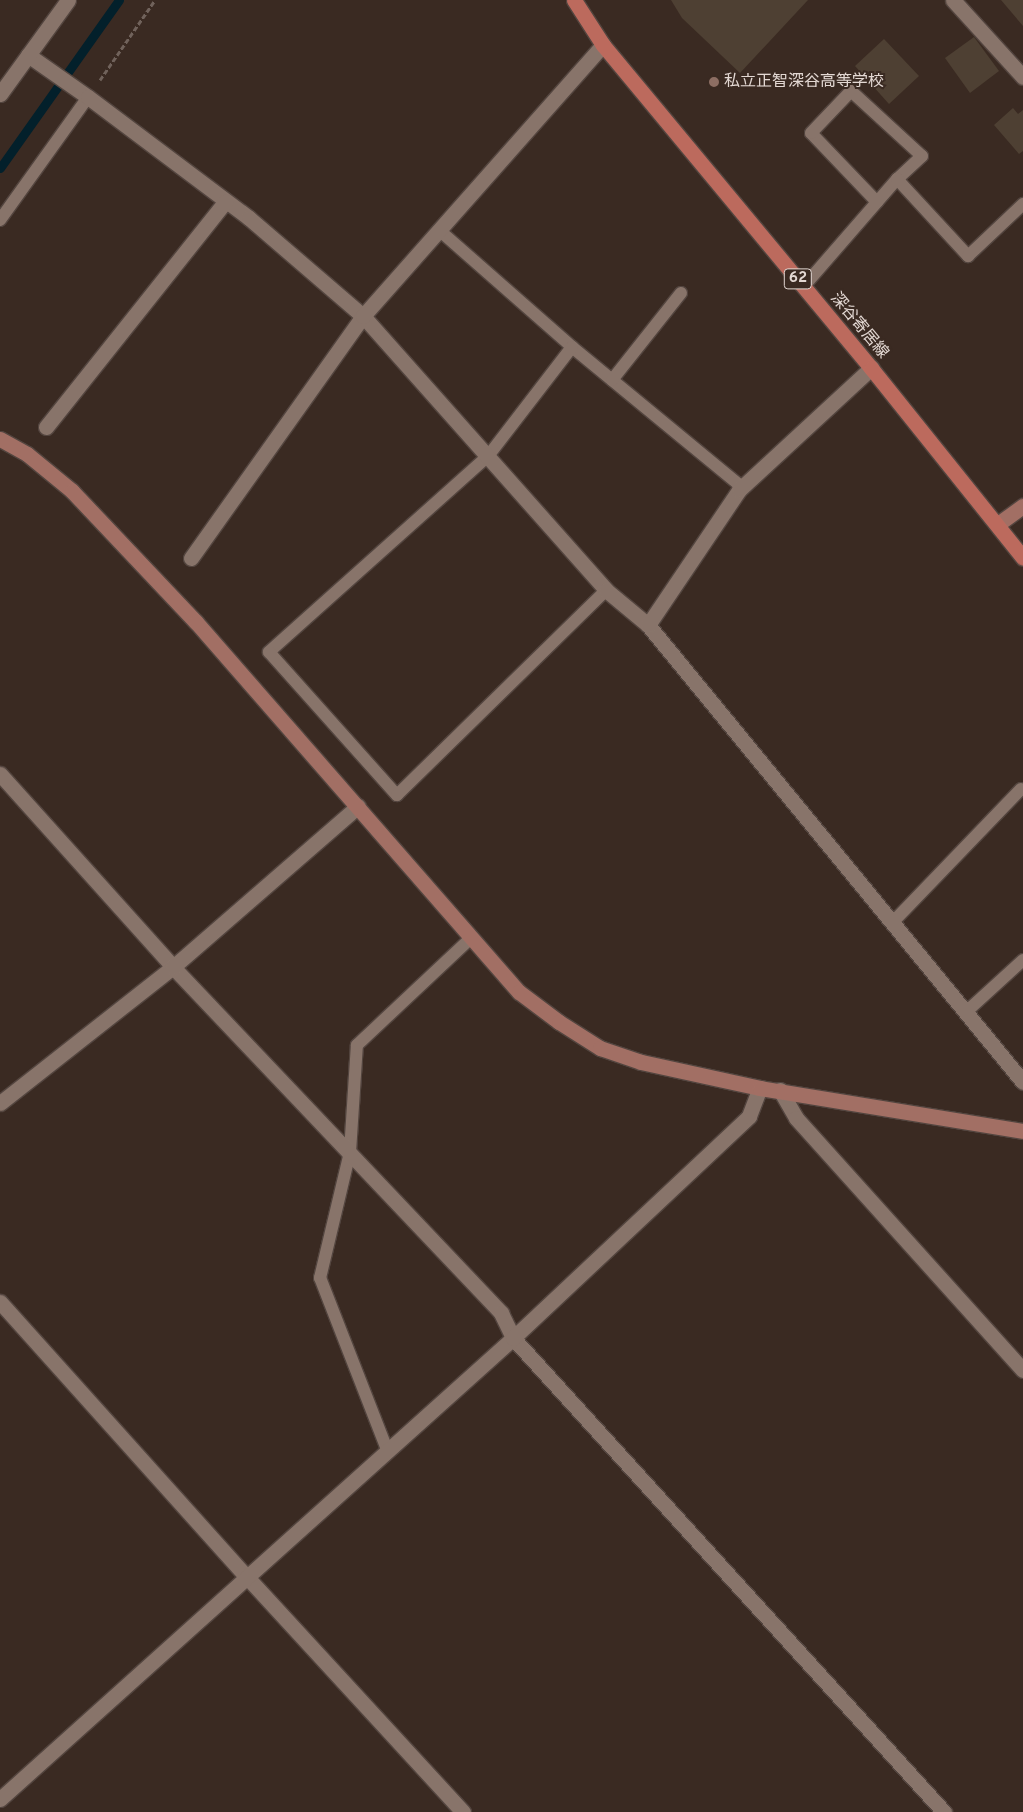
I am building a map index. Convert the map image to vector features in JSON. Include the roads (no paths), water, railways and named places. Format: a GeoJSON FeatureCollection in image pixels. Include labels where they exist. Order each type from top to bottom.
{"type":"FeatureCollection","features":[{"type":"Feature","properties":{"kind":"main road","name":"深谷寄居線"},"geometry":{"type":"LineString","coordinates":[[574,0],[603,45],[872,368],[998,524],[1023,558]]}},
{"type":"Feature","properties":{"kind":"street"},"geometry":{"type":"LineString","coordinates":[[0,94],[68,0]]}},
{"type":"Feature","properties":{"kind":"street"},"geometry":{"type":"LineString","coordinates":[[953,0],[1023,77]]}},
{"type":"Feature","properties":{"kind":"street"},"geometry":{"type":"LineString","coordinates":[[191,558],[363,316],[603,45]]}},
{"type":"Feature","properties":{"kind":"street"},"geometry":{"type":"LineString","coordinates":[[28,55],[88,97],[225,202],[249,218],[363,316],[606,590],[648,626],[1023,1082]]}},
{"type":"Feature","properties":{"kind":"street"},"geometry":{"type":"LineString","coordinates":[[46,427],[225,202]]}},
{"type":"Feature","properties":{"kind":"street"},"geometry":{"type":"LineString","coordinates":[[648,626],[742,487],[872,368]]}},
{"type":"Feature","properties":{"kind":"street"},"geometry":{"type":"LineString","coordinates":[[0,439],[26,454],[72,491],[196,622],[519,992],[559,1022],[600,1048],[641,1062],[760,1088],[1023,1131]]}},
{"type":"Feature","properties":{"kind":"street"},"geometry":{"type":"LineString","coordinates":[[998,524],[1023,506]]}},
{"type":"Feature","properties":{"kind":"street"},"geometry":{"type":"LineString","coordinates":[[0,774],[173,967],[501,1313],[513,1338],[944,1812]]}},
{"type":"Feature","properties":{"kind":"street"},"geometry":{"type":"LineString","coordinates":[[0,1103],[173,967],[358,806]]}},
{"type":"Feature","properties":{"kind":"street"},"geometry":{"type":"LineString","coordinates":[[0,1799],[513,1338],[750,1116],[760,1088]]}},
{"type":"Feature","properties":{"kind":"street"},"geometry":{"type":"LineString","coordinates":[[780,1090],[796,1118],[1023,1370]]}},
{"type":"Feature","properties":{"kind":"street"},"geometry":{"type":"LineString","coordinates":[[0,1302],[247,1577],[463,1812]]}},
{"type":"Feature","properties":{"kind":"lane"},"geometry":{"type":"LineString","coordinates":[[804,286],[897,179],[922,156],[852,90],[811,132],[877,202]]}},
{"type":"Feature","properties":{"kind":"lane"},"geometry":{"type":"LineString","coordinates":[[0,220],[88,97]]}},
{"type":"Feature","properties":{"kind":"lane"},"geometry":{"type":"LineString","coordinates":[[897,179],[968,256],[1023,204]]}},
{"type":"Feature","properties":{"kind":"lane"},"geometry":{"type":"LineString","coordinates":[[439,230],[572,347],[742,487]]}},
{"type":"Feature","properties":{"kind":"lane"},"geometry":{"type":"LineString","coordinates":[[612,380],[681,293]]}},
{"type":"Feature","properties":{"kind":"lane"},"geometry":{"type":"LineString","coordinates":[[572,347],[488,456],[269,652],[397,794],[606,590]]}},
{"type":"Feature","properties":{"kind":"lane"},"geometry":{"type":"LineString","coordinates":[[892,923],[1021,789]]}},
{"type":"Feature","properties":{"kind":"lane"},"geometry":{"type":"LineString","coordinates":[[388,1452],[320,1278],[350,1152],[357,1045],[471,938]]}},
{"type":"Feature","properties":{"kind":"lane"},"geometry":{"type":"LineString","coordinates":[[966,1012],[1023,960]]}},
{"type":"Feature","properties":{"kind":"waterway"},"geometry":{"type":"LineString","coordinates":[[0,168],[119,0]]}},
{"type":"Feature","properties":{"kind":"place","name":"私立正智深谷高等学校"},"geometry":{"type":"Point","coordinates":[714,82]}}]}
